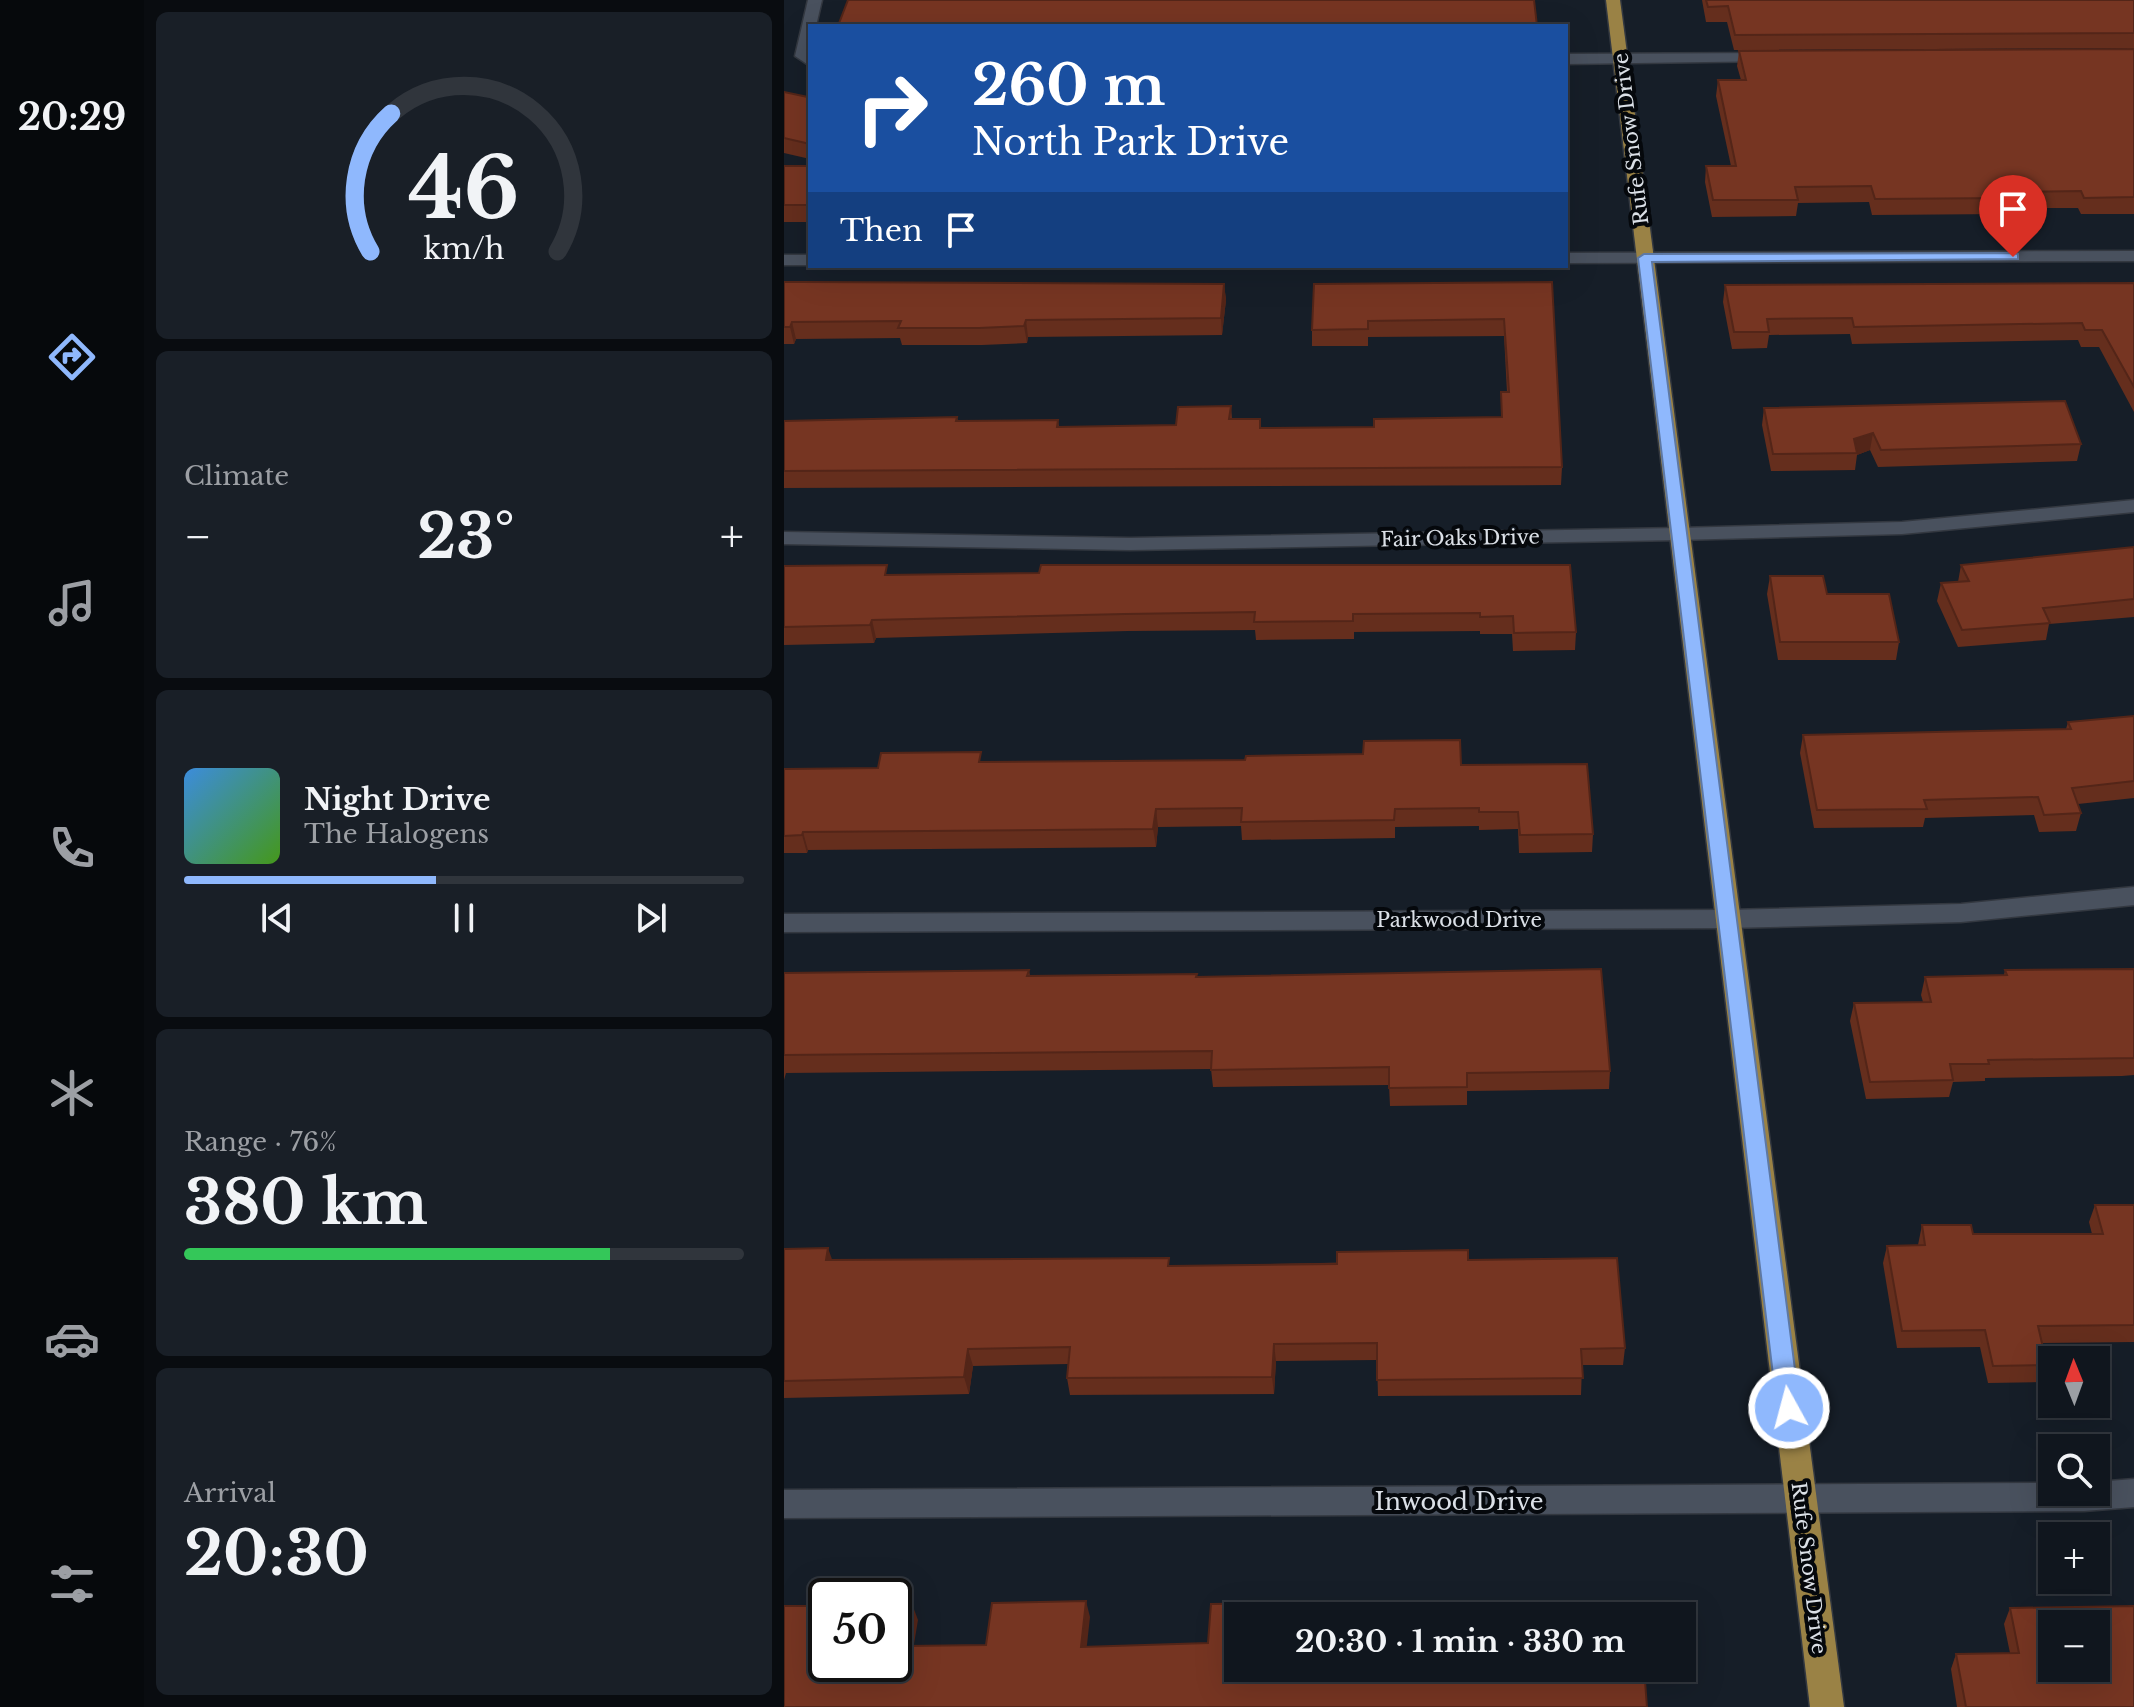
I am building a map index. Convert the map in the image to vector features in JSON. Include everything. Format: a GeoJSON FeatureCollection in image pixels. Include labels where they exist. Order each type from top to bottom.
{"type":"FeatureCollection","features":[{"type":"Feature","properties":{"kind":"main road","name":"Rufe Snow Drive"},"geometry":{"type":"LineString","coordinates":[[1613,0],[1827,1707]]}},
{"type":"Feature","properties":{"kind":"street"},"geometry":{"type":"LineString","coordinates":[[809,24],[815,0]]}},
{"type":"Feature","properties":{"kind":"street"},"geometry":{"type":"LineString","coordinates":[[808,26],[803,56],[808,60]]}},
{"type":"Feature","properties":{"kind":"street"},"geometry":{"type":"LineString","coordinates":[[1568,59],[1783,58]]}},
{"type":"Feature","properties":{"kind":"street"},"geometry":{"type":"LineString","coordinates":[[1568,258],[2134,256]]}},
{"type":"Feature","properties":{"kind":"street"},"geometry":{"type":"LineString","coordinates":[[784,260],[808,260]]}},
{"type":"Feature","properties":{"kind":"street","name":"Fair Oaks Drive"},"geometry":{"type":"LineString","coordinates":[[784,538],[1130,544],[1679,534],[1902,528],[2134,506]]}},
{"type":"Feature","properties":{"kind":"street","name":"Parkwood Drive"},"geometry":{"type":"LineString","coordinates":[[784,923],[1727,919],[1961,913],[2134,896]]}},
{"type":"Feature","properties":{"kind":"street","name":"Inwood Drive"},"geometry":{"type":"LineString","coordinates":[[784,1504],[1800,1500],[2084,1497],[2134,1493]]}},
{"type":"Feature","properties":{"kind":"building"},"geometry":{"type":"Polygon","coordinates":[[[848,0],[1534,0],[1537,24],[839,24],[848,0]]]}},
{"type":"Feature","properties":{"kind":"building"},"geometry":{"type":"Polygon","coordinates":[[[1706,0],[2134,0],[2134,33],[1735,35],[1728,6],[1708,7],[1706,0]]]}},
{"type":"Feature","properties":{"kind":"building"},"geometry":{"type":"Polygon","coordinates":[[[2134,49],[2134,197],[2084,198],[2081,191],[2005,192],[2007,198],[1875,199],[1871,186],[1795,187],[1798,200],[1713,200],[1706,166],[1736,166],[1718,80],[1746,80],[1739,51],[2134,49]]]}},
{"type":"Feature","properties":{"kind":"building"},"geometry":{"type":"Polygon","coordinates":[[[784,92],[808,97],[808,144],[784,138],[784,92]]]}},
{"type":"Feature","properties":{"kind":"building"},"geometry":{"type":"Polygon","coordinates":[[[784,166],[808,166],[808,205],[784,205],[784,166]]]}},
{"type":"Feature","properties":{"kind":"building"},"geometry":{"type":"Polygon","coordinates":[[[784,282],[1224,284],[1221,318],[1026,320],[1024,326],[898,328],[901,321],[792,322],[790,327],[784,327],[784,282]]]}},
{"type":"Feature","properties":{"kind":"building"},"geometry":{"type":"Polygon","coordinates":[[[1552,282],[1562,467],[784,471],[784,421],[957,417],[956,421],[1058,420],[1057,427],[1176,425],[1178,407],[1231,406],[1229,419],[1260,419],[1260,428],[1374,427],[1374,419],[1502,417],[1501,392],[1509,392],[1504,319],[1368,321],[1368,329],[1312,330],[1314,284],[1552,282]]]}},
{"type":"Feature","properties":{"kind":"building"},"geometry":{"type":"Polygon","coordinates":[[[2134,283],[2134,387],[2102,330],[2085,330],[2082,323],[1854,327],[1852,318],[1767,319],[1769,332],[1734,332],[1725,285],[2134,283]]]}},
{"type":"Feature","properties":{"kind":"building"},"geometry":{"type":"Polygon","coordinates":[[[2065,401],[2081,444],[1881,450],[1873,433],[1854,439],[1857,453],[1773,454],[1764,408],[2065,401]]]}},
{"type":"Feature","properties":{"kind":"building"},"geometry":{"type":"Polygon","coordinates":[[[2134,547],[2134,599],[2043,608],[2050,623],[1962,630],[1941,583],[1969,581],[1961,565],[2134,547]]]}},
{"type":"Feature","properties":{"kind":"building"},"geometry":{"type":"Polygon","coordinates":[[[887,565],[885,575],[1039,573],[1041,565],[1570,565],[1576,632],[1514,633],[1513,616],[1480,617],[1480,613],[1353,614],[1353,621],[1254,622],[1255,612],[1125,614],[872,620],[870,625],[784,627],[784,566],[887,565]]]}},
{"type":"Feature","properties":{"kind":"building"},"geometry":{"type":"Polygon","coordinates":[[[1770,576],[1823,576],[1827,594],[1889,594],[1899,642],[1780,642],[1770,576]]]}},
{"type":"Feature","properties":{"kind":"building"},"geometry":{"type":"Polygon","coordinates":[[[2134,716],[2134,781],[2072,788],[2081,813],[2044,815],[2038,797],[1924,800],[1927,809],[1817,810],[1803,735],[2071,729],[2068,722],[2134,716]]]}},
{"type":"Feature","properties":{"kind":"building"},"geometry":{"type":"Polygon","coordinates":[[[1460,740],[1461,765],[1587,764],[1593,834],[1520,835],[1518,812],[1479,812],[1479,808],[1395,809],[1394,820],[1241,822],[1242,808],[1156,809],[1153,829],[803,832],[802,835],[784,836],[784,769],[878,768],[881,753],[981,752],[979,762],[1245,760],[1246,756],[1363,754],[1364,741],[1460,740]]]}},
{"type":"Feature","properties":{"kind":"building"},"geometry":{"type":"Polygon","coordinates":[[[1601,969],[1610,1071],[1467,1073],[1467,1087],[1389,1088],[1389,1067],[1211,1070],[1212,1051],[784,1055],[784,973],[1029,970],[1027,976],[1197,974],[1196,977],[1601,969]]]}},
{"type":"Feature","properties":{"kind":"building"},"geometry":{"type":"Polygon","coordinates":[[[2134,969],[2134,1058],[1988,1060],[1989,1064],[1950,1064],[1953,1080],[1870,1082],[1854,1003],[1931,1002],[1925,977],[2007,975],[2005,970],[2134,969]]]}},
{"type":"Feature","properties":{"kind":"building"},"geometry":{"type":"Polygon","coordinates":[[[2095,1205],[2134,1205],[2134,1325],[2038,1326],[2043,1346],[2038,1346],[2038,1365],[1993,1366],[1985,1330],[1902,1331],[1887,1246],[1925,1245],[1922,1225],[1971,1225],[1973,1234],[2103,1234],[2095,1205]]]}},
{"type":"Feature","properties":{"kind":"building"},"geometry":{"type":"Polygon","coordinates":[[[828,1248],[826,1260],[1169,1258],[1168,1266],[1337,1264],[1337,1252],[1468,1250],[1468,1260],[1617,1258],[1625,1348],[1581,1349],[1583,1378],[1377,1380],[1377,1343],[1274,1344],[1272,1377],[1067,1378],[1070,1347],[968,1349],[964,1377],[784,1381],[784,1249],[828,1248]]]}},
{"type":"Feature","properties":{"kind":"building"},"geometry":{"type":"Polygon","coordinates":[[[1086,1601],[1081,1647],[1208,1643],[1211,1604],[1224,1604],[1224,1682],[1645,1682],[1647,1707],[784,1707],[784,1606],[808,1606],[808,1682],[912,1682],[912,1646],[986,1645],[992,1603],[1086,1601]]]}},
{"type":"Feature","properties":{"kind":"building"},"geometry":{"type":"Polygon","coordinates":[[[2134,1606],[2134,1707],[1966,1707],[1956,1654],[2019,1653],[2010,1608],[2134,1606]]]}},
{"type":"Feature","properties":{"kind":"route"},"geometry":{"type":"LineString","coordinates":[[1789,1408],[1644,258],[2013,257]]}}]}
